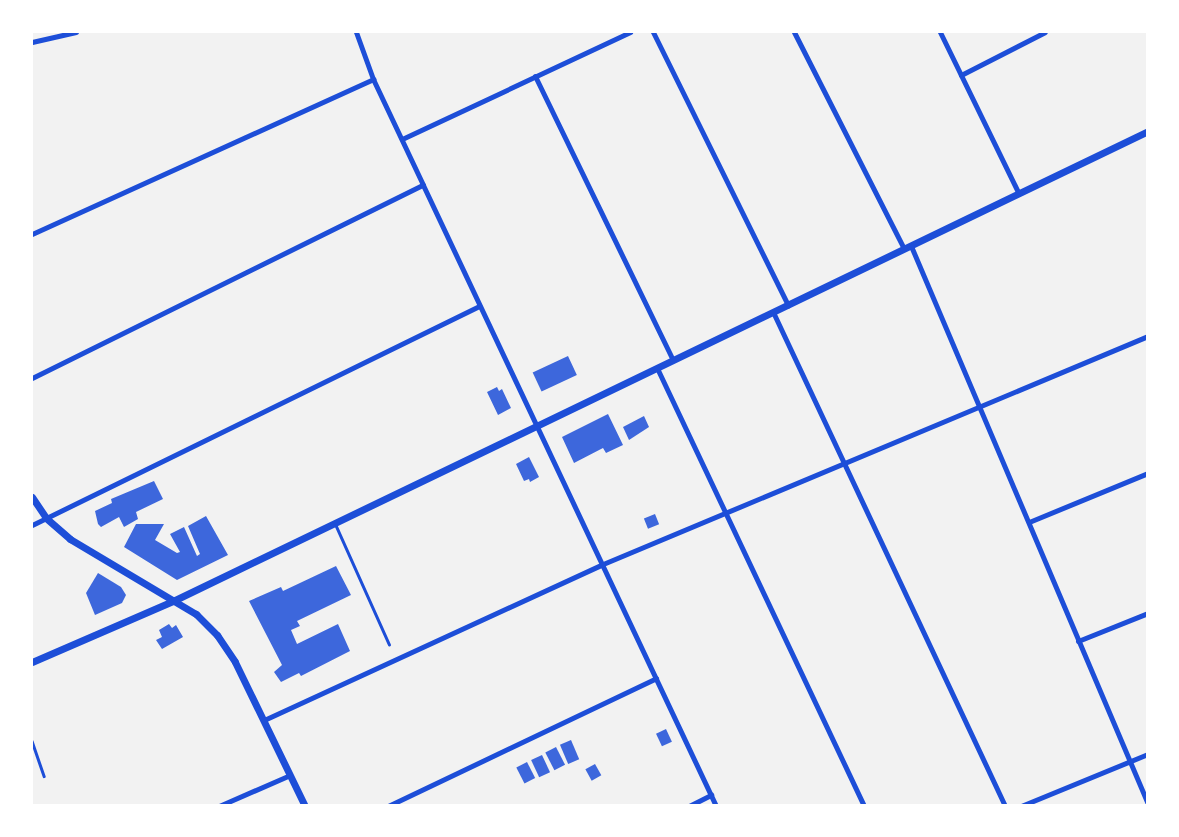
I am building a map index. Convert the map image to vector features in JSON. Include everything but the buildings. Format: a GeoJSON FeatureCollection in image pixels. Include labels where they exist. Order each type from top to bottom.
{"type":"FeatureCollection","features":[{"type":"Feature","properties":{"kind":"street"},"geometry":{"type":"LineString","coordinates":[[32,42],[76,32]]}},
{"type":"Feature","properties":{"kind":"street"},"geometry":{"type":"LineString","coordinates":[[356,32],[373,79],[422,186],[538,425],[716,806]]}},
{"type":"Feature","properties":{"kind":"street"},"geometry":{"type":"LineString","coordinates":[[402,139],[630,32]]}},
{"type":"Feature","properties":{"kind":"street"},"geometry":{"type":"LineString","coordinates":[[653,32],[788,305]]}},
{"type":"Feature","properties":{"kind":"street"},"geometry":{"type":"LineString","coordinates":[[794,32],[908,248],[1029,522],[1147,804]]}},
{"type":"Feature","properties":{"kind":"street"},"geometry":{"type":"LineString","coordinates":[[940,32],[1019,194]]}},
{"type":"Feature","properties":{"kind":"street"},"geometry":{"type":"LineString","coordinates":[[961,75],[1045,32]]}},
{"type":"Feature","properties":{"kind":"street"},"geometry":{"type":"LineString","coordinates":[[535,76],[673,360]]}},
{"type":"Feature","properties":{"kind":"street"},"geometry":{"type":"LineString","coordinates":[[32,234],[373,79]]}},
{"type":"Feature","properties":{"kind":"street"},"geometry":{"type":"LineString","coordinates":[[32,662],[175,600],[1147,131]]}},
{"type":"Feature","properties":{"kind":"street"},"geometry":{"type":"LineString","coordinates":[[32,378],[422,186]]}},
{"type":"Feature","properties":{"kind":"street"},"geometry":{"type":"LineString","coordinates":[[32,524],[479,306]]}},
{"type":"Feature","properties":{"kind":"street"},"geometry":{"type":"LineString","coordinates":[[774,312],[1005,806]]}},
{"type":"Feature","properties":{"kind":"street"},"geometry":{"type":"LineString","coordinates":[[264,720],[603,564],[1147,336]]}},
{"type":"Feature","properties":{"kind":"street"},"geometry":{"type":"LineString","coordinates":[[657,368],[864,806]]}},
{"type":"Feature","properties":{"kind":"street"},"geometry":{"type":"LineString","coordinates":[[1029,522],[1147,473]]}},
{"type":"Feature","properties":{"kind":"street"},"geometry":{"type":"LineString","coordinates":[[32,498],[46,518],[70,540],[175,600],[205,622],[227,648],[305,806]]}},
{"type":"Feature","properties":{"kind":"street"},"geometry":{"type":"LineString","coordinates":[[1078,641],[1147,614]]}},
{"type":"Feature","properties":{"kind":"street"},"geometry":{"type":"LineString","coordinates":[[388,806],[656,678]]}},
{"type":"Feature","properties":{"kind":"street"},"geometry":{"type":"LineString","coordinates":[[1021,806],[1147,754]]}},
{"type":"Feature","properties":{"kind":"street"},"geometry":{"type":"LineString","coordinates":[[219,806],[290,775]]}},
{"type":"Feature","properties":{"kind":"street"},"geometry":{"type":"LineString","coordinates":[[689,806],[711,795]]}},
{"type":"Feature","properties":{"kind":"lane"},"geometry":{"type":"LineString","coordinates":[[335,523],[388,644]]}},
{"type":"Feature","properties":{"kind":"lane"},"geometry":{"type":"LineString","coordinates":[[32,741],[44,776]]}}]}
